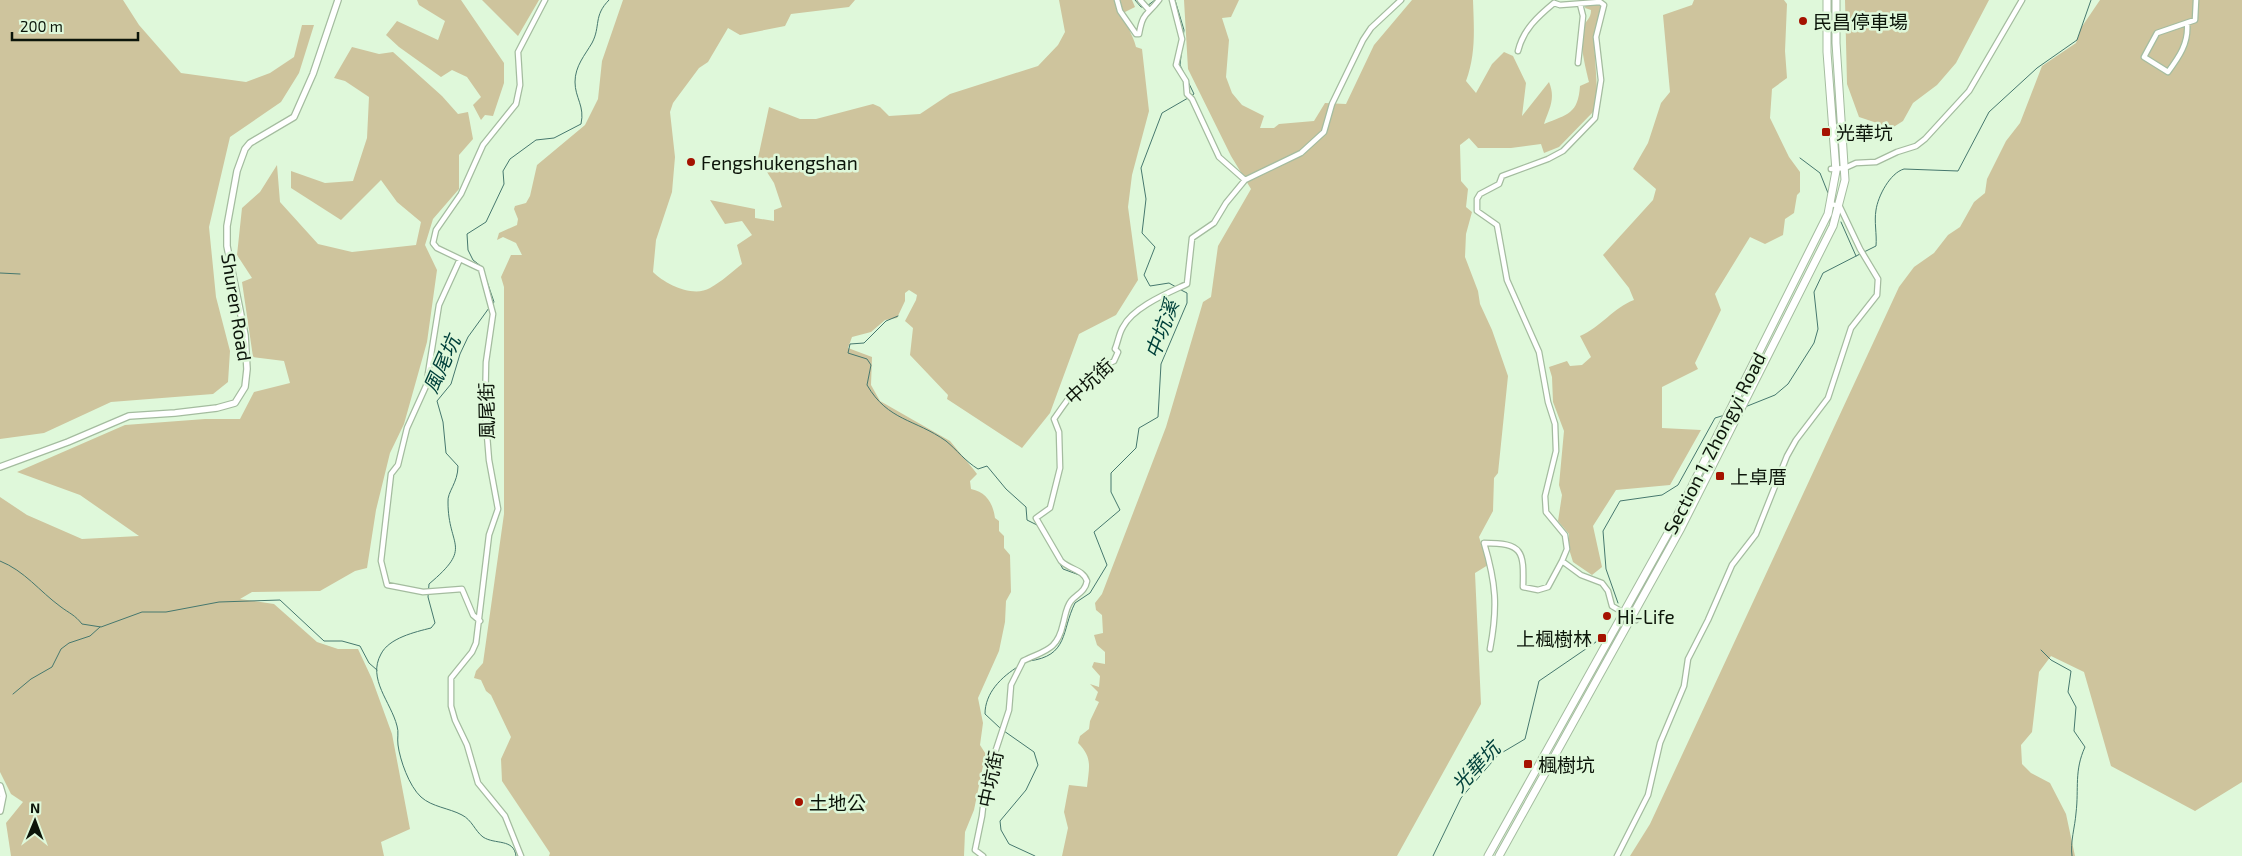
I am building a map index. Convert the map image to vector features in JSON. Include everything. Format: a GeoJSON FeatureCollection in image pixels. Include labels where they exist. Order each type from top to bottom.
{"type":"FeatureCollection","features":[{"type":"Feature","properties":{"kind":"main road","name":"Section 1, Zhongyi Road"},"geometry":{"type":"LineString","coordinates":[[1488,856],[1549,743],[1672,526],[1714,438],[1740,392],[1824,224],[1832,204],[1834,169],[1828,52],[1828,0]]}},
{"type":"Feature","properties":{"kind":"main road","name":"Section 1, Zhongyi Road"},"geometry":{"type":"LineString","coordinates":[[1499,856],[1634,619],[1726,444],[1732,428],[1834,226],[1844,191],[1845,168],[1836,44],[1836,0]]}},
{"type":"Feature","properties":{"kind":"main road"},"geometry":{"type":"LineString","coordinates":[[1714,438],[1726,444]]}},
{"type":"Feature","properties":{"kind":"main road"},"geometry":{"type":"LineString","coordinates":[[1549,743],[1561,750]]}},
{"type":"Feature","properties":{"kind":"street","name":"Shuren Road"},"geometry":{"type":"LineString","coordinates":[[0,467],[68,442],[129,416],[176,414],[217,408],[235,403],[245,387],[246,369],[245,335],[227,246],[227,226],[237,171],[245,150],[250,143],[294,117],[313,74],[338,0]]}},
{"type":"Feature","properties":{"kind":"street","name":"風尾街"},"geometry":{"type":"LineString","coordinates":[[521,856],[505,816],[478,784],[467,745],[455,720],[451,706],[451,678],[472,652],[480,621],[489,535],[498,509],[489,460],[485,410],[486,362],[493,314],[480,269],[437,248],[433,242],[436,230],[462,194],[482,145],[516,104],[520,86],[518,52],[545,0]]}},
{"type":"Feature","properties":{"kind":"street"},"geometry":{"type":"LineString","coordinates":[[1117,0],[1120,11],[1136,34],[1139,34],[1141,20],[1146,7],[1159,0]]}},
{"type":"Feature","properties":{"kind":"street"},"geometry":{"type":"LineString","coordinates":[[1140,0],[1146,7]]}},
{"type":"Feature","properties":{"kind":"street"},"geometry":{"type":"LineString","coordinates":[[1172,0],[1182,39],[1176,65],[1186,81],[1187,94],[1192,99],[1219,157],[1245,180]]}},
{"type":"Feature","properties":{"kind":"street","name":"中坑街"},"geometry":{"type":"LineString","coordinates":[[983,856],[975,850],[982,816],[984,790],[1009,710],[1011,685],[1022,663],[1044,653],[1054,645],[1060,636],[1071,601],[1086,586],[1083,574],[1067,567],[1061,561],[1036,518],[1050,508],[1060,468],[1059,432],[1054,419],[1067,398],[1107,364],[1114,362],[1118,352],[1115,349],[1123,326],[1154,299],[1187,284],[1192,238],[1214,223],[1226,203],[1245,180],[1301,153],[1324,132],[1332,104],[1371,28],[1401,0]]}},
{"type":"Feature","properties":{"kind":"street"},"geometry":{"type":"LineString","coordinates":[[1834,169],[1876,162],[1916,146],[1925,139],[1969,91],[2022,0]]}},
{"type":"Feature","properties":{"kind":"street"},"geometry":{"type":"LineString","coordinates":[[2187,23],[2186,40],[2168,72],[2144,57],[2157,33],[2195,20],[2196,0]]}},
{"type":"Feature","properties":{"kind":"street"},"geometry":{"type":"LineString","coordinates":[[1490,648],[1496,618],[1494,575],[1484,542],[1509,543],[1517,550],[1523,560],[1523,587],[1532,590],[1543,590],[1548,587],[1567,549],[1565,536],[1546,512],[1545,488],[1556,451],[1555,424],[1548,402],[1539,352],[1507,280],[1497,225],[1477,211],[1477,206],[1480,194],[1499,184],[1502,176],[1548,160],[1563,151],[1594,118],[1601,80],[1598,70],[1596,38],[1604,4],[1600,2],[1580,4],[1554,2],[1532,23],[1522,37],[1518,52]]}},
{"type":"Feature","properties":{"kind":"street"},"geometry":{"type":"LineString","coordinates":[[1578,63],[1583,16],[1580,4]]}},
{"type":"Feature","properties":{"kind":"street"},"geometry":{"type":"LineString","coordinates":[[1617,856],[1648,795],[1660,742],[1684,686],[1688,659],[1708,620],[1732,565],[1756,534],[1787,456],[1796,440],[1828,398],[1851,328],[1877,295],[1878,279],[1860,249],[1840,207],[1832,204]]}},
{"type":"Feature","properties":{"kind":"street"},"geometry":{"type":"LineString","coordinates":[[460,259],[439,305],[426,386],[408,428],[398,464],[391,474],[380,561],[387,585],[428,592],[462,589],[473,615],[480,621]]}},
{"type":"Feature","properties":{"kind":"street"},"geometry":{"type":"LineString","coordinates":[[1562,560],[1581,575],[1602,583],[1608,591],[1612,606],[1634,619]]}},
{"type":"Feature","properties":{"kind":"street"},"geometry":{"type":"LineString","coordinates":[[0,786],[3,796],[0,811]]}},
{"type":"Feature","properties":{"kind":"shaded area"},"geometry":{"type":"Polygon","coordinates":[[[0,0],[123,0],[139,25],[181,73],[246,82],[270,73],[294,57],[302,25],[314,25],[299,73],[281,102],[230,137],[209,227],[216,297],[230,351],[228,382],[213,394],[111,402],[44,433],[0,439],[0,0]]]}},
{"type":"Feature","properties":{"kind":"shaded area"},"geometry":{"type":"Polygon","coordinates":[[[417,0],[461,0],[504,63],[504,83],[493,116],[485,115],[481,120],[473,105],[481,97],[467,77],[452,70],[441,77],[399,47],[386,35],[397,21],[438,40],[445,21],[419,5],[417,0]]]}},
{"type":"Feature","properties":{"kind":"shaded area"},"geometry":{"type":"Polygon","coordinates":[[[482,0],[539,0],[518,36],[482,0]]]}},
{"type":"Feature","properties":{"kind":"shaded area"},"geometry":{"type":"Polygon","coordinates":[[[623,0],[855,0],[849,7],[791,14],[785,26],[740,35],[728,28],[708,62],[699,68],[673,103],[670,112],[675,157],[672,192],[656,240],[653,272],[672,285],[696,291],[703,291],[714,286],[742,264],[737,245],[752,235],[742,221],[725,224],[710,200],[755,209],[755,218],[774,221],[774,210],[782,207],[774,183],[758,158],[769,107],[800,119],[816,119],[873,104],[880,107],[889,116],[920,114],[950,94],[1038,66],[1058,45],[1065,32],[1059,0],[1132,0],[1135,7],[1125,12],[1125,17],[1136,47],[1142,49],[1149,111],[1132,175],[1128,207],[1138,280],[1116,315],[1079,334],[1050,413],[1022,448],[947,399],[948,395],[910,355],[913,328],[905,321],[917,295],[909,290],[905,293],[905,301],[897,318],[885,320],[871,332],[852,337],[848,348],[872,357],[871,385],[880,401],[950,441],[974,470],[977,474],[970,481],[971,489],[976,490],[988,499],[993,508],[995,518],[999,521],[999,531],[1004,536],[1004,548],[1010,555],[1011,592],[1006,601],[1005,622],[999,651],[978,698],[983,723],[980,745],[987,756],[983,766],[974,810],[965,832],[964,856],[549,856],[550,853],[502,781],[501,759],[511,737],[491,695],[486,691],[481,680],[474,678],[476,671],[483,663],[504,514],[504,287],[501,277],[511,255],[522,255],[516,243],[503,237],[497,240],[499,233],[517,225],[518,219],[514,209],[515,206],[526,203],[530,196],[537,165],[585,125],[598,99],[602,61],[623,0]]]}},
{"type":"Feature","properties":{"kind":"shaded area"},"geometry":{"type":"Polygon","coordinates":[[[1184,0],[1239,0],[1231,17],[1222,18],[1229,40],[1226,77],[1232,93],[1242,105],[1264,116],[1260,128],[1274,128],[1279,124],[1314,121],[1325,103],[1346,104],[1374,45],[1412,0],[1473,0],[1473,51],[1466,81],[1476,93],[1492,64],[1504,52],[1513,56],[1526,83],[1522,116],[1549,82],[1552,99],[1544,124],[1570,112],[1577,102],[1580,86],[1589,82],[1581,39],[1583,27],[1591,13],[1591,10],[1585,8],[1586,4],[1600,3],[1602,11],[1594,38],[1597,91],[1593,112],[1559,147],[1544,153],[1541,144],[1511,148],[1478,148],[1469,138],[1460,145],[1461,181],[1468,189],[1466,207],[1472,212],[1466,234],[1465,257],[1478,291],[1480,304],[1492,330],[1508,376],[1498,473],[1494,478],[1493,511],[1479,537],[1488,565],[1475,573],[1481,704],[1397,856],[1062,856],[1068,828],[1064,812],[1069,785],[1087,787],[1088,758],[1078,743],[1080,736],[1089,729],[1090,721],[1099,702],[1095,700],[1098,692],[1090,684],[1099,687],[1100,676],[1092,667],[1094,662],[1105,664],[1105,652],[1097,645],[1094,635],[1103,633],[1102,615],[1096,610],[1095,603],[1102,594],[1166,427],[1203,302],[1211,297],[1218,246],[1251,189],[1231,156],[1188,69],[1184,0]]]}},
{"type":"Feature","properties":{"kind":"shaded area"},"geometry":{"type":"Polygon","coordinates":[[[1694,0],[1784,0],[1787,4],[1785,51],[1787,78],[1772,89],[1770,118],[1789,157],[1800,172],[1800,192],[1797,195],[1794,213],[1785,219],[1783,235],[1765,244],[1750,237],[1715,294],[1721,310],[1695,363],[1698,369],[1662,387],[1662,428],[1701,430],[1670,485],[1616,490],[1593,526],[1602,567],[1592,575],[1573,562],[1569,549],[1569,534],[1558,521],[1562,495],[1559,485],[1564,431],[1553,402],[1552,377],[1549,367],[1567,361],[1570,366],[1582,365],[1591,357],[1580,336],[1634,300],[1629,288],[1603,255],[1653,200],[1656,189],[1633,169],[1648,143],[1661,103],[1670,92],[1663,15],[1692,5],[1694,0]]]}},
{"type":"Feature","properties":{"kind":"shaded area"},"geometry":{"type":"Polygon","coordinates":[[[1845,0],[1989,0],[1956,63],[1937,85],[1913,103],[1903,121],[1892,128],[1859,117],[1847,84],[1845,0]]]}},
{"type":"Feature","properties":{"kind":"shaded area"},"geometry":{"type":"Polygon","coordinates":[[[2100,0],[2242,0],[2242,782],[2195,811],[2111,766],[2084,672],[2051,656],[2039,672],[2032,732],[2021,745],[2022,764],[2031,773],[2050,783],[2066,814],[2075,856],[1630,856],[1650,824],[1899,287],[1914,267],[1934,253],[1948,235],[1960,227],[1974,202],[1985,193],[1987,179],[2006,141],[2020,123],[2042,66],[2076,43],[2081,28],[2100,0]]]}},
{"type":"Feature","properties":{"kind":"shaded area"},"geometry":{"type":"Polygon","coordinates":[[[352,47],[379,54],[393,52],[442,96],[458,114],[468,112],[473,139],[459,155],[459,189],[433,219],[425,245],[437,270],[427,342],[404,424],[390,453],[376,510],[367,568],[355,571],[320,591],[252,592],[240,599],[274,604],[317,642],[338,649],[358,649],[372,679],[392,734],[410,829],[381,842],[384,856],[11,856],[6,823],[23,802],[11,794],[0,772],[0,497],[27,515],[82,539],[139,536],[80,495],[17,472],[125,425],[205,419],[240,419],[254,392],[290,383],[284,361],[253,357],[242,282],[252,278],[237,255],[242,208],[260,192],[277,165],[280,202],[318,244],[352,252],[416,245],[421,222],[397,202],[381,180],[341,220],[291,188],[291,171],[325,183],[353,181],[367,138],[369,97],[345,81],[334,78],[352,47]]]}},
{"type":"Feature","properties":{"kind":"waterway","name":"風尾坑"},"geometry":{"type":"LineString","coordinates":[[492,305],[494,302],[482,267],[473,260],[468,250],[467,234],[486,222],[504,184],[503,171],[510,159],[536,140],[554,138],[581,124],[582,112],[575,88],[575,76],[581,61],[595,37],[601,11],[609,0]]}},
{"type":"Feature","properties":{"kind":"waterway","name":"中坑溪"},"geometry":{"type":"LineString","coordinates":[[1135,0],[1143,7]]}},
{"type":"Feature","properties":{"kind":"waterway","name":"中坑溪"},"geometry":{"type":"LineString","coordinates":[[1147,6],[1155,0]]}},
{"type":"Feature","properties":{"kind":"waterway","name":"中坑溪"},"geometry":{"type":"LineString","coordinates":[[1175,0],[1184,30],[1183,38]]}},
{"type":"Feature","properties":{"kind":"waterway","name":"光華坑"},"geometry":{"type":"LineString","coordinates":[[1864,252],[1876,246],[1875,219],[1879,198],[1894,175],[1904,169],[1958,171],[1989,112],[2037,68],[2077,40],[2091,0]]}},
{"type":"Feature","properties":{"kind":"waterway","name":"中坑溪"},"geometry":{"type":"LineString","coordinates":[[1182,47],[1180,65],[1194,94],[1191,96]]}},
{"type":"Feature","properties":{"kind":"waterway","name":"中坑溪"},"geometry":{"type":"LineString","coordinates":[[1176,287],[1169,283],[1150,286],[1144,275],[1155,247],[1142,233],[1146,199],[1141,168],[1162,113],[1188,98]]}},
{"type":"Feature","properties":{"kind":"waterway"},"geometry":{"type":"LineString","coordinates":[[1800,158],[1820,173],[1828,193]]}},
{"type":"Feature","properties":{"kind":"waterway"},"geometry":{"type":"LineString","coordinates":[[1841,222],[1856,256]]}},
{"type":"Feature","properties":{"kind":"waterway","name":"光華坑"},"geometry":{"type":"LineString","coordinates":[[1745,407],[1775,395],[1788,384],[1814,343],[1818,329],[1814,292],[1823,273],[1860,254]]}},
{"type":"Feature","properties":{"kind":"waterway"},"geometry":{"type":"LineString","coordinates":[[0,273],[20,274]]}},
{"type":"Feature","properties":{"kind":"waterway","name":"中坑溪"},"geometry":{"type":"LineString","coordinates":[[1029,661],[1051,654],[1057,648],[1062,641],[1075,603],[1090,593],[1107,565],[1094,532],[1120,510],[1111,492],[1111,473],[1136,448],[1139,428],[1158,417],[1161,364],[1187,303],[1187,293],[1179,289]]}},
{"type":"Feature","properties":{"kind":"waterway","name":"風尾坑"},"geometry":{"type":"LineString","coordinates":[[489,308],[468,337],[460,354],[451,384],[437,401],[443,422],[446,453],[458,466],[458,472],[448,498],[455,553],[451,562],[429,584],[428,597],[435,623],[431,628],[403,636],[385,648],[377,663],[377,672],[378,681],[397,726],[398,745],[403,765],[409,780],[417,792],[430,803],[465,817],[483,837],[508,844],[512,847],[516,856]]}},
{"type":"Feature","properties":{"kind":"waterway"},"geometry":{"type":"LineString","coordinates":[[898,316],[886,321],[864,343],[850,344],[848,353],[867,359],[871,365],[867,385],[875,397],[893,413],[946,441],[978,469],[987,466],[1006,489],[1026,507],[1027,520],[1039,526]]}},
{"type":"Feature","properties":{"kind":"waterway","name":"光華坑"},"geometry":{"type":"LineString","coordinates":[[1618,603],[1606,569],[1603,531],[1620,501],[1662,495],[1678,485],[1715,418],[1725,415]]}},
{"type":"Feature","properties":{"kind":"waterway"},"geometry":{"type":"LineString","coordinates":[[1045,538],[1063,569],[1082,576],[1085,583]]}},
{"type":"Feature","properties":{"kind":"waterway"},"geometry":{"type":"LineString","coordinates":[[0,561],[17,570],[82,624],[101,627],[142,612],[166,612],[219,602],[280,600],[324,641],[342,641],[360,646],[369,663],[377,670]]}},
{"type":"Feature","properties":{"kind":"waterway"},"geometry":{"type":"LineString","coordinates":[[13,694],[31,679],[52,667],[61,649],[69,643],[90,636],[100,627]]}},
{"type":"Feature","properties":{"kind":"waterway","name":"光華坑"},"geometry":{"type":"LineString","coordinates":[[1433,856],[1461,798],[1498,755],[1525,739],[1539,681],[1596,642],[1599,637]]}},
{"type":"Feature","properties":{"kind":"waterway"},"geometry":{"type":"LineString","coordinates":[[2041,650],[2051,660],[2071,671],[2068,692],[2076,707],[2074,731],[2085,747],[2078,772],[2072,856]]}},
{"type":"Feature","properties":{"kind":"waterway","name":"中坑溪"},"geometry":{"type":"LineString","coordinates":[[1000,728],[985,714],[988,699],[1000,680],[1019,666]]}},
{"type":"Feature","properties":{"kind":"waterway","name":"中坑溪"},"geometry":{"type":"LineString","coordinates":[[1004,731],[1034,752],[1038,765],[1026,790],[1000,821],[1001,830],[1009,844],[1035,856]]}},
{"type":"Feature","properties":{"kind":"place","name":"民昌停車場"},"geometry":{"type":"Point","coordinates":[1803,21]}},
{"type":"Feature","properties":{"kind":"place","name":"光華坑"},"geometry":{"type":"Point","coordinates":[1826,132]}},
{"type":"Feature","properties":{"kind":"place","name":"Fengshukengshan"},"geometry":{"type":"Point","coordinates":[691,162]}},
{"type":"Feature","properties":{"kind":"place","name":"上卓厝"},"geometry":{"type":"Point","coordinates":[1720,476]}},
{"type":"Feature","properties":{"kind":"place","name":"Hi-Life"},"geometry":{"type":"Point","coordinates":[1607,616]}},
{"type":"Feature","properties":{"kind":"place","name":"上楓樹林"},"geometry":{"type":"Point","coordinates":[1602,638]}},
{"type":"Feature","properties":{"kind":"place","name":"楓樹坑"},"geometry":{"type":"Point","coordinates":[1528,764]}},
{"type":"Feature","properties":{"kind":"place","name":"土地公"},"geometry":{"type":"Point","coordinates":[799,802]}}]}
